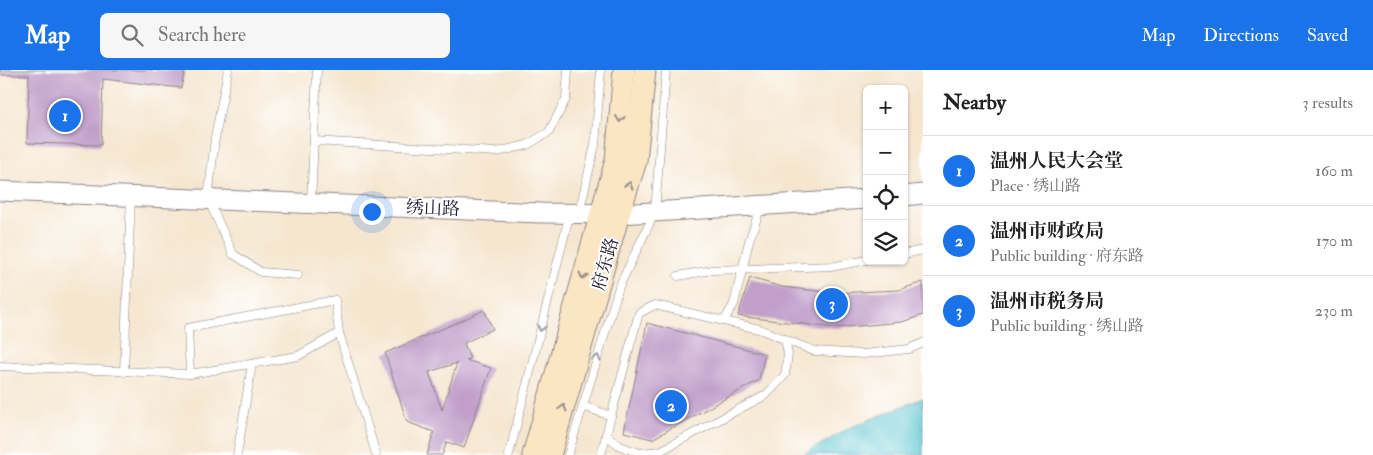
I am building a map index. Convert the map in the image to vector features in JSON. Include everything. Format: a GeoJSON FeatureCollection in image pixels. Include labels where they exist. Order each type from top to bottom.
{"type":"FeatureCollection","features":[{"type":"Feature","properties":{"kind":"main road","name":"府东路"},"geometry":{"type":"LineString","coordinates":[[550,455],[610,214],[624,70]]}},
{"type":"Feature","properties":{"kind":"main road","name":"府东路"},"geometry":{"type":"LineString","coordinates":[[533,455],[610,214],[636,161],[645,70]]}},
{"type":"Feature","properties":{"kind":"street","name":"绣山路"},"geometry":{"type":"LineString","coordinates":[[0,190],[610,214],[863,198]]}},
{"type":"Feature","properties":{"kind":"street"},"geometry":{"type":"LineString","coordinates":[[908,196],[923,194]]}},
{"type":"Feature","properties":{"kind":"lane"},"geometry":{"type":"LineString","coordinates":[[228,70],[215,138],[208,199],[232,254],[261,272],[298,275]]}},
{"type":"Feature","properties":{"kind":"lane"},"geometry":{"type":"LineString","coordinates":[[311,203],[317,70]]}},
{"type":"Feature","properties":{"kind":"lane"},"geometry":{"type":"LineString","coordinates":[[314,141],[497,152],[528,145],[549,132],[566,100],[568,70]]}},
{"type":"Feature","properties":{"kind":"lane"},"geometry":{"type":"LineString","coordinates":[[509,455],[574,213],[595,145],[602,70]]}},
{"type":"Feature","properties":{"kind":"lane"},"geometry":{"type":"LineString","coordinates":[[568,455],[619,287],[656,212],[666,70]]}},
{"type":"Feature","properties":{"kind":"lane"},"geometry":{"type":"LineString","coordinates":[[124,372],[131,196]]}},
{"type":"Feature","properties":{"kind":"lane"},"geometry":{"type":"LineString","coordinates":[[724,320],[734,304],[761,206]]}},
{"type":"Feature","properties":{"kind":"lane"},"geometry":{"type":"LineString","coordinates":[[908,253],[923,250]]}},
{"type":"Feature","properties":{"kind":"lane"},"geometry":{"type":"LineString","coordinates":[[678,276],[712,270],[836,266],[863,261]]}},
{"type":"Feature","properties":{"kind":"lane"},"geometry":{"type":"LineString","coordinates":[[190,374],[188,328],[335,300],[339,334],[375,455]]}},
{"type":"Feature","properties":{"kind":"lane"},"geometry":{"type":"LineString","coordinates":[[601,455],[639,313],[655,305],[759,329],[814,351],[864,354],[909,349],[923,343]]}},
{"type":"Feature","properties":{"kind":"lane"},"geometry":{"type":"LineString","coordinates":[[0,366],[190,374],[298,356],[339,334]]}},
{"type":"Feature","properties":{"kind":"lane"},"geometry":{"type":"LineString","coordinates":[[606,435],[620,446],[640,453],[660,451],[766,395],[785,375],[788,354],[785,339]]}},
{"type":"Feature","properties":{"kind":"lane"},"geometry":{"type":"LineString","coordinates":[[237,455],[252,364]]}},
{"type":"Feature","properties":{"kind":"lane"},"geometry":{"type":"LineString","coordinates":[[583,406],[611,416]]}},
{"type":"Feature","properties":{"kind":"water"},"geometry":{"type":"Polygon","coordinates":[[[923,398],[923,455],[803,455],[849,428],[923,398]]]}},
{"type":"Feature","properties":{"kind":"building"},"geometry":{"type":"Polygon","coordinates":[[[0,70],[185,70],[181,88],[103,79],[101,145],[27,143],[29,75],[0,75],[0,70]]]}},
{"type":"Feature","properties":{"kind":"building"},"geometry":{"type":"Polygon","coordinates":[[[750,278],[782,287],[835,293],[899,290],[923,282],[923,315],[902,322],[835,328],[738,316],[750,278]]]}},
{"type":"Feature","properties":{"kind":"building"},"geometry":{"type":"Polygon","coordinates":[[[484,310],[493,329],[464,343],[470,359],[466,360],[491,368],[464,448],[447,442],[442,455],[427,455],[434,432],[407,422],[385,353],[484,310]],[[457,363],[429,372],[442,410],[457,363]]]}},
{"type":"Feature","properties":{"kind":"building"},"geometry":{"type":"Polygon","coordinates":[[[647,323],[765,354],[759,380],[652,439],[624,432],[647,323]]]}},
{"type":"Feature","properties":{"kind":"place","name":"温州人民大会堂"},"geometry":{"type":"Point","coordinates":[65,116]}},
{"type":"Feature","properties":{"kind":"place","name":"温州市税务局"},"geometry":{"type":"Point","coordinates":[832,304]}},
{"type":"Feature","properties":{"kind":"place","name":"温州市财政局"},"geometry":{"type":"Point","coordinates":[671,406]}}]}
